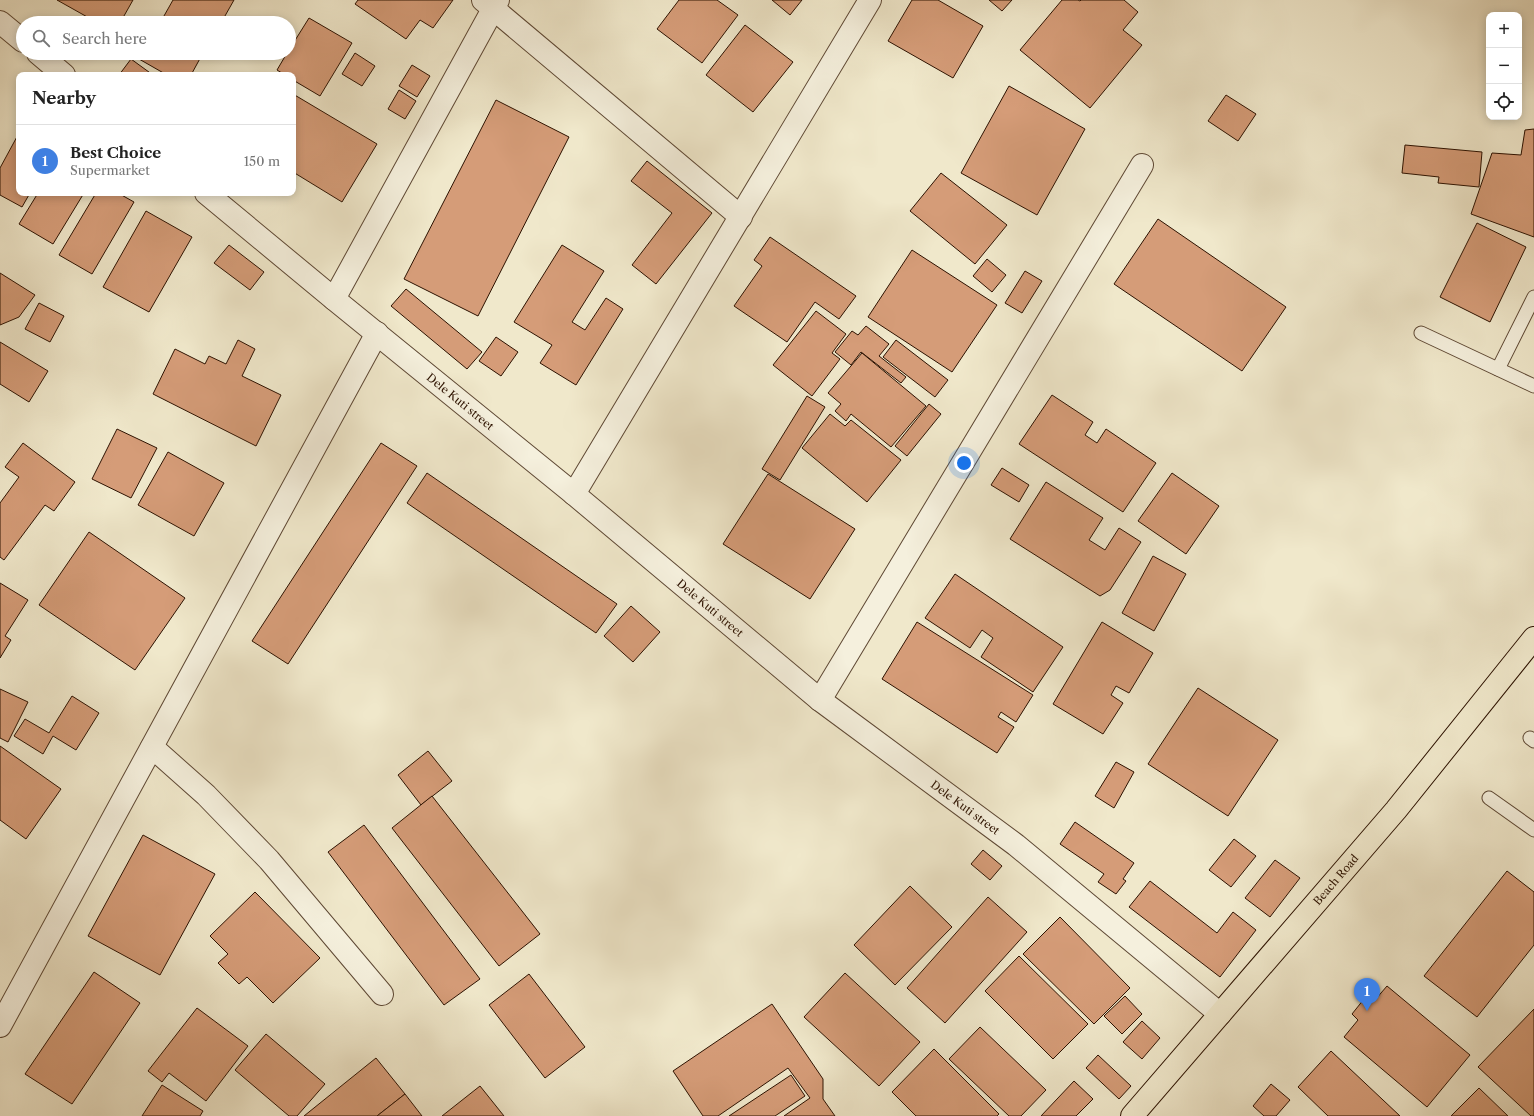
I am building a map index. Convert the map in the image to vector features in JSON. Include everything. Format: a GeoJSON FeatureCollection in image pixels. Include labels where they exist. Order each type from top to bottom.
{"type":"FeatureCollection","features":[{"type":"Feature","properties":{"kind":"main road","name":"Beach Road"},"geometry":{"type":"LineString","coordinates":[[1132,1116],[1396,810],[1534,638]]}},
{"type":"Feature","properties":{"kind":"street"},"geometry":{"type":"LineString","coordinates":[[574,494],[870,0]]}},
{"type":"Feature","properties":{"kind":"street"},"geometry":{"type":"LineString","coordinates":[[334,299],[492,3],[741,217]]}},
{"type":"Feature","properties":{"kind":"street"},"geometry":{"type":"LineString","coordinates":[[0,22],[16,35]]}},
{"type":"Feature","properties":{"kind":"street"},"geometry":{"type":"LineString","coordinates":[[46,60],[60,72]]}},
{"type":"Feature","properties":{"kind":"street"},"geometry":{"type":"LineString","coordinates":[[820,700],[1142,165]]}},
{"type":"Feature","properties":{"kind":"street","name":"Dele Kuti street"},"geometry":{"type":"LineString","coordinates":[[210,196],[574,494],[820,700],[1016,845],[1220,1014]]}},
{"type":"Feature","properties":{"kind":"street"},"geometry":{"type":"LineString","coordinates":[[0,1026],[376,333]]}},
{"type":"Feature","properties":{"kind":"street"},"geometry":{"type":"LineString","coordinates":[[152,748],[206,795],[269,860],[382,994]]}},
{"type":"Feature","properties":{"kind":"lane"},"geometry":{"type":"LineString","coordinates":[[1498,369],[1534,297]]}},
{"type":"Feature","properties":{"kind":"lane"},"geometry":{"type":"LineString","coordinates":[[1421,333],[1534,386]]}},
{"type":"Feature","properties":{"kind":"lane"},"geometry":{"type":"LineString","coordinates":[[1489,798],[1534,830]]}},
{"type":"Feature","properties":{"kind":"building"},"geometry":{"type":"Polygon","coordinates":[[[57,0],[133,0],[124,16],[86,16],[57,0]]]}},
{"type":"Feature","properties":{"kind":"building"},"geometry":{"type":"Polygon","coordinates":[[[173,0],[234,0],[225,16],[164,16],[173,0]]]}},
{"type":"Feature","properties":{"kind":"building"},"geometry":{"type":"Polygon","coordinates":[[[358,0],[453,0],[433,28],[420,20],[406,39],[355,4],[358,0]]]}},
{"type":"Feature","properties":{"kind":"building"},"geometry":{"type":"Polygon","coordinates":[[[679,0],[717,0],[738,15],[702,63],[657,29],[679,0]]]}},
{"type":"Feature","properties":{"kind":"building"},"geometry":{"type":"Polygon","coordinates":[[[772,0],[802,0],[790,15],[772,0]]]}},
{"type":"Feature","properties":{"kind":"building"},"geometry":{"type":"Polygon","coordinates":[[[912,0],[938,0],[983,26],[953,78],[888,41],[912,0]]]}},
{"type":"Feature","properties":{"kind":"building"},"geometry":{"type":"Polygon","coordinates":[[[989,0],[1012,0],[1002,11],[989,0]]]}},
{"type":"Feature","properties":{"kind":"building"},"geometry":{"type":"Polygon","coordinates":[[[1062,0],[1124,0],[1138,12],[1123,30],[1142,45],[1090,108],[1020,50],[1062,0]]]}},
{"type":"Feature","properties":{"kind":"building"},"geometry":{"type":"Polygon","coordinates":[[[309,18],[352,43],[320,96],[296,82],[296,72],[280,72],[277,70],[283,60],[296,60],[296,39],[309,18]]]}},
{"type":"Feature","properties":{"kind":"building"},"geometry":{"type":"Polygon","coordinates":[[[745,25],[793,62],[753,112],[706,75],[745,25]]]}},
{"type":"Feature","properties":{"kind":"building"},"geometry":{"type":"Polygon","coordinates":[[[355,53],[375,66],[362,86],[342,74],[355,53]]]}},
{"type":"Feature","properties":{"kind":"building"},"geometry":{"type":"Polygon","coordinates":[[[130,60],[132,60],[149,72],[121,72],[130,60]]]}},
{"type":"Feature","properties":{"kind":"building"},"geometry":{"type":"Polygon","coordinates":[[[141,60],[199,60],[193,72],[162,72],[141,60]]]}},
{"type":"Feature","properties":{"kind":"building"},"geometry":{"type":"Polygon","coordinates":[[[412,65],[430,76],[417,97],[399,86],[412,65]]]}},
{"type":"Feature","properties":{"kind":"building"},"geometry":{"type":"Polygon","coordinates":[[[1009,86],[1085,129],[1037,215],[961,173],[1009,86]]]}},
{"type":"Feature","properties":{"kind":"building"},"geometry":{"type":"Polygon","coordinates":[[[399,90],[416,101],[405,119],[388,109],[399,90]]]}},
{"type":"Feature","properties":{"kind":"building"},"geometry":{"type":"Polygon","coordinates":[[[1226,95],[1256,114],[1238,141],[1208,121],[1226,95]]]}},
{"type":"Feature","properties":{"kind":"building"},"geometry":{"type":"Polygon","coordinates":[[[296,96],[377,144],[342,202],[296,174],[296,96]]]}},
{"type":"Feature","properties":{"kind":"building"},"geometry":{"type":"Polygon","coordinates":[[[496,100],[569,137],[478,316],[404,279],[496,100]]]}},
{"type":"Feature","properties":{"kind":"building"},"geometry":{"type":"Polygon","coordinates":[[[1534,129],[1534,237],[1471,214],[1492,153],[1521,155],[1525,130],[1534,129]]]}},
{"type":"Feature","properties":{"kind":"building"},"geometry":{"type":"Polygon","coordinates":[[[16,139],[16,196],[28,196],[22,207],[0,195],[0,168],[16,139]]]}},
{"type":"Feature","properties":{"kind":"building"},"geometry":{"type":"Polygon","coordinates":[[[1405,145],[1482,152],[1479,187],[1438,183],[1439,177],[1402,173],[1405,145]]]}},
{"type":"Feature","properties":{"kind":"building"},"geometry":{"type":"Polygon","coordinates":[[[647,161],[712,213],[656,284],[632,265],[672,213],[631,181],[647,161]]]}},
{"type":"Feature","properties":{"kind":"building"},"geometry":{"type":"Polygon","coordinates":[[[941,173],[1007,225],[975,264],[910,211],[941,173]]]}},
{"type":"Feature","properties":{"kind":"building"},"geometry":{"type":"Polygon","coordinates":[[[36,196],[82,196],[53,244],[19,224],[36,196]]]}},
{"type":"Feature","properties":{"kind":"building"},"geometry":{"type":"Polygon","coordinates":[[[94,196],[123,196],[134,202],[92,274],[59,255],[94,196]]]}},
{"type":"Feature","properties":{"kind":"building"},"geometry":{"type":"Polygon","coordinates":[[[146,211],[192,237],[149,312],[103,287],[146,211]]]}},
{"type":"Feature","properties":{"kind":"building"},"geometry":{"type":"Polygon","coordinates":[[[1158,219],[1286,307],[1242,371],[1114,284],[1158,219]]]}},
{"type":"Feature","properties":{"kind":"building"},"geometry":{"type":"Polygon","coordinates":[[[1477,223],[1526,247],[1490,322],[1440,297],[1477,223]]]}},
{"type":"Feature","properties":{"kind":"building"},"geometry":{"type":"Polygon","coordinates":[[[770,237],[856,296],[839,319],[815,302],[787,342],[734,306],[762,266],[754,260],[770,237]]]}},
{"type":"Feature","properties":{"kind":"building"},"geometry":{"type":"Polygon","coordinates":[[[229,245],[264,272],[250,290],[214,263],[229,245]]]}},
{"type":"Feature","properties":{"kind":"building"},"geometry":{"type":"Polygon","coordinates":[[[562,245],[604,271],[572,322],[585,330],[606,298],[623,309],[576,385],[540,363],[552,345],[514,322],[562,245]]]}},
{"type":"Feature","properties":{"kind":"building"},"geometry":{"type":"Polygon","coordinates":[[[912,250],[997,305],[952,372],[868,317],[912,250]]]}},
{"type":"Feature","properties":{"kind":"building"},"geometry":{"type":"Polygon","coordinates":[[[987,259],[1006,275],[992,292],[973,276],[987,259]]]}},
{"type":"Feature","properties":{"kind":"building"},"geometry":{"type":"Polygon","coordinates":[[[1025,271],[1042,281],[1022,313],[1005,303],[1025,271]]]}},
{"type":"Feature","properties":{"kind":"building"},"geometry":{"type":"Polygon","coordinates":[[[0,273],[35,295],[19,317],[0,325],[0,273]]]}},
{"type":"Feature","properties":{"kind":"building"},"geometry":{"type":"Polygon","coordinates":[[[406,289],[482,352],[467,369],[391,306],[406,289]]]}},
{"type":"Feature","properties":{"kind":"building"},"geometry":{"type":"Polygon","coordinates":[[[39,303],[64,316],[50,342],[25,329],[39,303]]]}},
{"type":"Feature","properties":{"kind":"building"},"geometry":{"type":"Polygon","coordinates":[[[816,311],[846,334],[832,353],[840,359],[812,396],[773,365],[816,311]]]}},
{"type":"Feature","properties":{"kind":"building"},"geometry":{"type":"Polygon","coordinates":[[[866,326],[889,344],[879,356],[906,377],[901,383],[861,352],[851,365],[835,352],[852,331],[858,335],[866,326]]]}},
{"type":"Feature","properties":{"kind":"building"},"geometry":{"type":"Polygon","coordinates":[[[496,337],[518,352],[501,376],[479,361],[496,337]]]}},
{"type":"Feature","properties":{"kind":"building"},"geometry":{"type":"Polygon","coordinates":[[[238,340],[255,349],[242,376],[281,395],[256,446],[153,394],[175,349],[205,364],[209,356],[226,364],[238,340]]]}},
{"type":"Feature","properties":{"kind":"building"},"geometry":{"type":"Polygon","coordinates":[[[896,340],[948,380],[935,397],[883,357],[896,340]]]}},
{"type":"Feature","properties":{"kind":"building"},"geometry":{"type":"Polygon","coordinates":[[[0,342],[48,371],[29,402],[0,384],[0,342]]]}},
{"type":"Feature","properties":{"kind":"building"},"geometry":{"type":"Polygon","coordinates":[[[862,353],[926,406],[891,447],[851,414],[846,421],[835,411],[841,404],[828,393],[862,353]]]}},
{"type":"Feature","properties":{"kind":"building"},"geometry":{"type":"Polygon","coordinates":[[[1052,395],[1093,422],[1085,435],[1097,443],[1106,429],[1156,463],[1123,512],[1019,444],[1052,395]]]}},
{"type":"Feature","properties":{"kind":"building"},"geometry":{"type":"Polygon","coordinates":[[[807,396],[825,407],[780,480],[762,469],[807,396]]]}},
{"type":"Feature","properties":{"kind":"building"},"geometry":{"type":"Polygon","coordinates":[[[929,404],[941,414],[907,456],[895,446],[929,404]]]}},
{"type":"Feature","properties":{"kind":"building"},"geometry":{"type":"Polygon","coordinates":[[[830,414],[845,426],[851,420],[901,460],[867,502],[802,448],[830,414]]]}},
{"type":"Feature","properties":{"kind":"building"},"geometry":{"type":"Polygon","coordinates":[[[117,429],[157,448],[131,498],[92,479],[117,429]]]}},
{"type":"Feature","properties":{"kind":"building"},"geometry":{"type":"Polygon","coordinates":[[[23,443],[75,482],[54,511],[45,505],[4,560],[0,557],[0,503],[19,477],[5,467],[23,443]]]}},
{"type":"Feature","properties":{"kind":"building"},"geometry":{"type":"Polygon","coordinates":[[[381,443],[417,466],[288,664],[252,641],[381,443]]]}},
{"type":"Feature","properties":{"kind":"building"},"geometry":{"type":"Polygon","coordinates":[[[168,452],[224,483],[194,536],[138,505],[168,452]]]}},
{"type":"Feature","properties":{"kind":"building"},"geometry":{"type":"Polygon","coordinates":[[[1002,468],[1029,485],[1019,502],[991,485],[1002,468]]]}},
{"type":"Feature","properties":{"kind":"building"},"geometry":{"type":"Polygon","coordinates":[[[427,473],[617,604],[596,633],[407,503],[427,473]]]}},
{"type":"Feature","properties":{"kind":"building"},"geometry":{"type":"Polygon","coordinates":[[[1172,473],[1219,506],[1186,554],[1138,521],[1172,473]]]}},
{"type":"Feature","properties":{"kind":"building"},"geometry":{"type":"Polygon","coordinates":[[[768,474],[855,529],[810,599],[723,544],[768,474]]]}},
{"type":"Feature","properties":{"kind":"building"},"geometry":{"type":"Polygon","coordinates":[[[1046,482],[1103,518],[1089,540],[1105,550],[1119,528],[1141,542],[1110,590],[1100,596],[1010,539],[1046,482]]]}},
{"type":"Feature","properties":{"kind":"building"},"geometry":{"type":"Polygon","coordinates":[[[89,532],[185,598],[135,670],[39,605],[89,532]]]}},
{"type":"Feature","properties":{"kind":"building"},"geometry":{"type":"Polygon","coordinates":[[[1153,556],[1186,574],[1154,631],[1122,613],[1153,556]]]}},
{"type":"Feature","properties":{"kind":"building"},"geometry":{"type":"Polygon","coordinates":[[[955,574],[1063,647],[1033,692],[981,657],[993,638],[982,630],[970,648],[925,618],[955,574]]]}},
{"type":"Feature","properties":{"kind":"building"},"geometry":{"type":"Polygon","coordinates":[[[0,583],[28,600],[5,636],[11,640],[0,658],[0,583]]]}},
{"type":"Feature","properties":{"kind":"building"},"geometry":{"type":"Polygon","coordinates":[[[631,606],[660,632],[633,662],[604,636],[631,606]]]}},
{"type":"Feature","properties":{"kind":"building"},"geometry":{"type":"Polygon","coordinates":[[[917,622],[1033,695],[1016,722],[1001,712],[998,717],[1014,727],[997,753],[882,679],[917,622]]]}},
{"type":"Feature","properties":{"kind":"building"},"geometry":{"type":"Polygon","coordinates":[[[1102,622],[1153,653],[1129,693],[1116,686],[1111,695],[1123,703],[1103,734],[1053,704],[1102,622]]]}},
{"type":"Feature","properties":{"kind":"building"},"geometry":{"type":"Polygon","coordinates":[[[1198,688],[1278,740],[1228,816],[1148,764],[1198,688]]]}},
{"type":"Feature","properties":{"kind":"building"},"geometry":{"type":"Polygon","coordinates":[[[0,689],[28,702],[8,742],[0,738],[0,689]]]}},
{"type":"Feature","properties":{"kind":"building"},"geometry":{"type":"Polygon","coordinates":[[[72,696],[99,713],[76,750],[53,736],[43,754],[14,736],[25,719],[49,733],[72,696]]]}},
{"type":"Feature","properties":{"kind":"building"},"geometry":{"type":"Polygon","coordinates":[[[0,746],[61,789],[26,839],[0,820],[0,746]]]}},
{"type":"Feature","properties":{"kind":"building"},"geometry":{"type":"Polygon","coordinates":[[[428,751],[452,781],[421,805],[398,775],[428,751]]]}},
{"type":"Feature","properties":{"kind":"building"},"geometry":{"type":"Polygon","coordinates":[[[1116,762],[1134,772],[1114,808],[1095,796],[1116,762]]]}},
{"type":"Feature","properties":{"kind":"building"},"geometry":{"type":"Polygon","coordinates":[[[432,796],[540,934],[499,966],[392,828],[432,796]]]}},
{"type":"Feature","properties":{"kind":"building"},"geometry":{"type":"Polygon","coordinates":[[[1075,822],[1134,863],[1123,879],[1126,881],[1116,894],[1098,882],[1104,874],[1060,844],[1075,822]]]}},
{"type":"Feature","properties":{"kind":"building"},"geometry":{"type":"Polygon","coordinates":[[[364,825],[480,979],[444,1005],[328,852],[364,825]]]}},
{"type":"Feature","properties":{"kind":"building"},"geometry":{"type":"Polygon","coordinates":[[[143,835],[215,874],[160,975],[88,936],[143,835]]]}},
{"type":"Feature","properties":{"kind":"building"},"geometry":{"type":"Polygon","coordinates":[[[1234,839],[1256,856],[1231,887],[1209,870],[1234,839]]]}},
{"type":"Feature","properties":{"kind":"building"},"geometry":{"type":"Polygon","coordinates":[[[983,850],[1002,866],[990,880],[971,864],[983,850]]]}},
{"type":"Feature","properties":{"kind":"building"},"geometry":{"type":"Polygon","coordinates":[[[1275,860],[1300,878],[1270,917],[1245,898],[1275,860]]]}},
{"type":"Feature","properties":{"kind":"building"},"geometry":{"type":"Polygon","coordinates":[[[1507,871],[1534,892],[1534,945],[1477,1017],[1424,976],[1507,871]]]}},
{"type":"Feature","properties":{"kind":"building"},"geometry":{"type":"Polygon","coordinates":[[[1150,881],[1217,933],[1233,912],[1256,930],[1220,977],[1129,907],[1150,881]]]}},
{"type":"Feature","properties":{"kind":"building"},"geometry":{"type":"Polygon","coordinates":[[[910,886],[952,927],[895,985],[854,945],[910,886]]]}},
{"type":"Feature","properties":{"kind":"building"},"geometry":{"type":"Polygon","coordinates":[[[255,892],[320,958],[273,1003],[247,977],[239,984],[218,963],[228,954],[210,936],[255,892]]]}},
{"type":"Feature","properties":{"kind":"building"},"geometry":{"type":"Polygon","coordinates":[[[988,897],[1027,932],[945,1023],[907,988],[988,897]]]}},
{"type":"Feature","properties":{"kind":"building"},"geometry":{"type":"Polygon","coordinates":[[[1060,917],[1130,988],[1094,1024],[1023,954],[1060,917]]]}},
{"type":"Feature","properties":{"kind":"building"},"geometry":{"type":"Polygon","coordinates":[[[1019,956],[1088,1024],[1053,1059],[985,991],[1019,956]]]}},
{"type":"Feature","properties":{"kind":"building"},"geometry":{"type":"Polygon","coordinates":[[[94,972],[140,1003],[72,1104],[25,1074],[94,972]]]}},
{"type":"Feature","properties":{"kind":"building"},"geometry":{"type":"Polygon","coordinates":[[[845,973],[920,1042],[879,1086],[804,1017],[845,973]]]}},
{"type":"Feature","properties":{"kind":"building"},"geometry":{"type":"Polygon","coordinates":[[[529,974],[585,1047],[545,1078],[489,1005],[529,974]]]}},
{"type":"Feature","properties":{"kind":"building"},"geometry":{"type":"Polygon","coordinates":[[[1387,986],[1470,1055],[1427,1107],[1344,1037],[1358,1020],[1352,1014],[1368,994],[1375,1000],[1387,986]]]}},
{"type":"Feature","properties":{"kind":"building"},"geometry":{"type":"Polygon","coordinates":[[[1125,996],[1142,1014],[1122,1034],[1104,1016],[1125,996]]]}},
{"type":"Feature","properties":{"kind":"building"},"geometry":{"type":"Polygon","coordinates":[[[772,1004],[823,1079],[823,1099],[835,1116],[784,1116],[810,1098],[788,1068],[718,1116],[703,1116],[673,1071],[772,1004]]]}},
{"type":"Feature","properties":{"kind":"building"},"geometry":{"type":"Polygon","coordinates":[[[197,1008],[248,1046],[206,1101],[169,1073],[162,1082],[148,1071],[197,1008]]]}},
{"type":"Feature","properties":{"kind":"building"},"geometry":{"type":"Polygon","coordinates":[[[1534,1009],[1534,1116],[1531,1116],[1478,1067],[1534,1009]]]}},
{"type":"Feature","properties":{"kind":"building"},"geometry":{"type":"Polygon","coordinates":[[[1142,1021],[1160,1038],[1142,1059],[1123,1042],[1142,1021]]]}},
{"type":"Feature","properties":{"kind":"building"},"geometry":{"type":"Polygon","coordinates":[[[980,1027],[1046,1090],[1021,1116],[1009,1116],[949,1059],[980,1027]]]}},
{"type":"Feature","properties":{"kind":"building"},"geometry":{"type":"Polygon","coordinates":[[[266,1034],[325,1084],[297,1116],[289,1116],[235,1070],[266,1034]]]}},
{"type":"Feature","properties":{"kind":"building"},"geometry":{"type":"Polygon","coordinates":[[[934,1049],[999,1114],[997,1116],[916,1116],[892,1092],[934,1049]]]}},
{"type":"Feature","properties":{"kind":"building"},"geometry":{"type":"Polygon","coordinates":[[[1331,1051],[1400,1116],[1328,1116],[1298,1087],[1331,1051]]]}},
{"type":"Feature","properties":{"kind":"building"},"geometry":{"type":"Polygon","coordinates":[[[1098,1055],[1131,1086],[1119,1099],[1086,1068],[1098,1055]]]}},
{"type":"Feature","properties":{"kind":"building"},"geometry":{"type":"Polygon","coordinates":[[[376,1058],[405,1094],[377,1116],[304,1116],[376,1058]]]}},
{"type":"Feature","properties":{"kind":"building"},"geometry":{"type":"Polygon","coordinates":[[[791,1075],[805,1096],[775,1116],[729,1116],[791,1075]]]}},
{"type":"Feature","properties":{"kind":"building"},"geometry":{"type":"Polygon","coordinates":[[[1074,1081],[1093,1099],[1076,1116],[1041,1116],[1074,1081]]]}},
{"type":"Feature","properties":{"kind":"building"},"geometry":{"type":"Polygon","coordinates":[[[1271,1084],[1290,1100],[1276,1116],[1264,1116],[1253,1106],[1271,1084]]]}},
{"type":"Feature","properties":{"kind":"building"},"geometry":{"type":"Polygon","coordinates":[[[162,1085],[203,1111],[200,1116],[142,1116],[162,1085]]]}},
{"type":"Feature","properties":{"kind":"building"},"geometry":{"type":"Polygon","coordinates":[[[480,1086],[504,1116],[442,1116],[480,1086]]]}},
{"type":"Feature","properties":{"kind":"building"},"geometry":{"type":"Polygon","coordinates":[[[1479,1088],[1508,1116],[1451,1116],[1479,1088]]]}},
{"type":"Feature","properties":{"kind":"building"},"geometry":{"type":"Polygon","coordinates":[[[405,1094],[422,1116],[377,1116],[405,1094]]]}},
{"type":"Feature","properties":{"kind":"place","name":"Best Choice"},"geometry":{"type":"Point","coordinates":[1367,1011]}}]}
